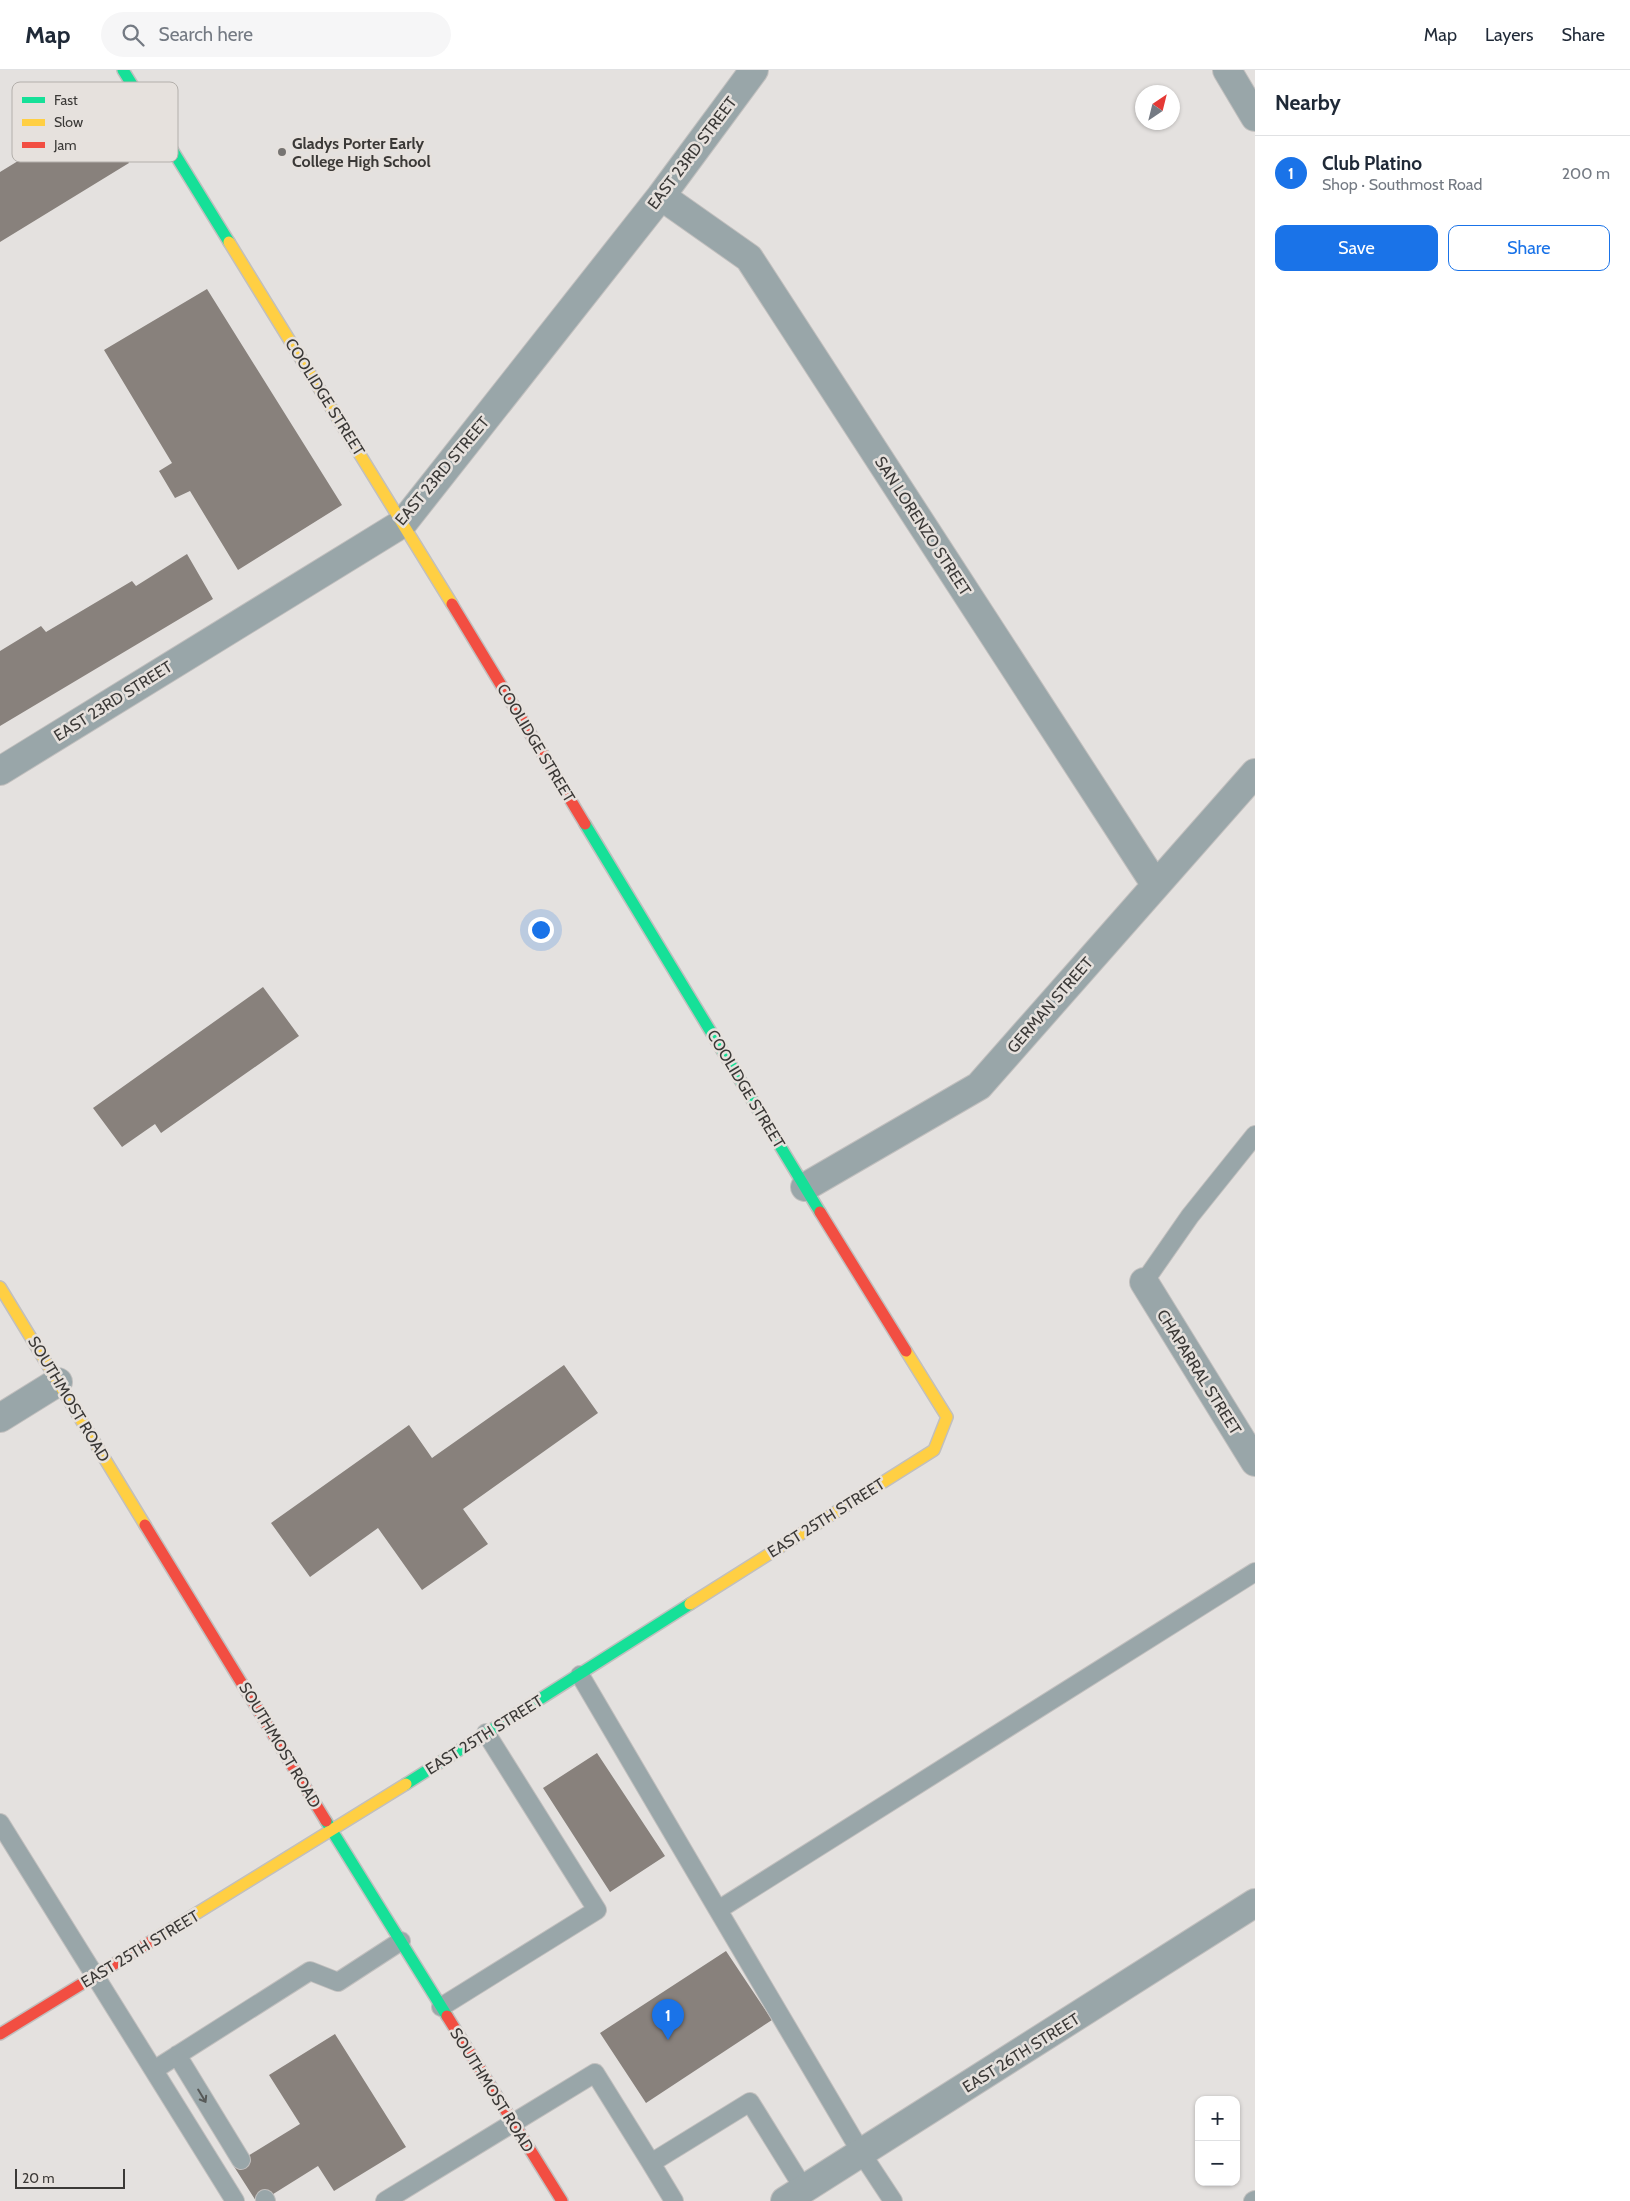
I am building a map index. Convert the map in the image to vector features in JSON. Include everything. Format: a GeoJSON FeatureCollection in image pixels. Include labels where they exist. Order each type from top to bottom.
{"type":"FeatureCollection","features":[{"type":"Feature","properties":{"kind":"street","name":"COOLIDGE STREET"},"geometry":{"type":"LineString","coordinates":[[123,70],[130,82]]}},
{"type":"Feature","properties":{"kind":"street","name":"EAST 23RD STREET"},"geometry":{"type":"LineString","coordinates":[[0,771],[403,523],[661,196],[754,70]]}},
{"type":"Feature","properties":{"kind":"street"},"geometry":{"type":"LineString","coordinates":[[1227,70],[1255,117]]}},
{"type":"Feature","properties":{"kind":"street","name":"COOLIDGE STREET"},"geometry":{"type":"LineString","coordinates":[[178,159],[403,523],[805,1187],[947,1417]]}},
{"type":"Feature","properties":{"kind":"street","name":"SAN LORENZO STREET"},"geometry":{"type":"LineString","coordinates":[[661,196],[750,258],[1155,884]]}},
{"type":"Feature","properties":{"kind":"street","name":"GERMAN STREET"},"geometry":{"type":"LineString","coordinates":[[805,1187],[979,1086],[1155,884],[1255,773]]}},
{"type":"Feature","properties":{"kind":"street","name":"CHAPARRAL STREET"},"geometry":{"type":"LineString","coordinates":[[1144,1282],[1255,1462]]}},
{"type":"Feature","properties":{"kind":"street","name":"SOUTHMOST ROAD"},"geometry":{"type":"LineString","coordinates":[[0,1287],[332,1831],[562,2201]]}},
{"type":"Feature","properties":{"kind":"street"},"geometry":{"type":"LineString","coordinates":[[0,1418],[58,1382]]}},
{"type":"Feature","properties":{"kind":"street","name":"EAST 25TH STREET"},"geometry":{"type":"LineString","coordinates":[[0,2034],[332,1831],[934,1450],[947,1417]]}},
{"type":"Feature","properties":{"kind":"street","name":"EAST 26TH STREET"},"geometry":{"type":"LineString","coordinates":[[795,2195],[1255,1903]]}},
{"type":"Feature","properties":{"kind":"lane"},"geometry":{"type":"LineString","coordinates":[[1144,1282],[1190,1216],[1255,1135]]}},
{"type":"Feature","properties":{"kind":"lane"},"geometry":{"type":"LineString","coordinates":[[718,1910],[1255,1572]]}},
{"type":"Feature","properties":{"kind":"lane"},"geometry":{"type":"LineString","coordinates":[[580,1674],[862,2154],[893,2201]]}},
{"type":"Feature","properties":{"kind":"lane"},"geometry":{"type":"LineString","coordinates":[[441,2007],[597,1910],[486,1733]]}},
{"type":"Feature","properties":{"kind":"lane"},"geometry":{"type":"LineString","coordinates":[[0,1823],[235,2201]]}},
{"type":"Feature","properties":{"kind":"lane"},"geometry":{"type":"LineString","coordinates":[[154,2070],[310,1971],[338,1982],[401,1941]]}},
{"type":"Feature","properties":{"kind":"lane"},"geometry":{"type":"LineString","coordinates":[[177,2055],[241,2160]]}},
{"type":"Feature","properties":{"kind":"lane"},"geometry":{"type":"LineString","coordinates":[[385,2201],[595,2073],[674,2201]]}},
{"type":"Feature","properties":{"kind":"lane"},"geometry":{"type":"LineString","coordinates":[[650,2163],[750,2102],[795,2195]]}},
{"type":"Feature","properties":{"kind":"building"},"geometry":{"type":"Polygon","coordinates":[[[16,162],[129,163],[0,242],[0,172],[16,162]]]}},
{"type":"Feature","properties":{"kind":"building"},"geometry":{"type":"Polygon","coordinates":[[[207,289],[342,505],[238,570],[190,491],[175,498],[159,471],[172,463],[104,350],[207,289]]]}},
{"type":"Feature","properties":{"kind":"building"},"geometry":{"type":"Polygon","coordinates":[[[187,554],[213,599],[0,726],[0,651],[41,626],[46,632],[132,581],[136,586],[187,554]]]}},
{"type":"Feature","properties":{"kind":"building"},"geometry":{"type":"Polygon","coordinates":[[[263,987],[299,1036],[161,1133],[155,1124],[122,1147],[93,1108],[263,987]]]}},
{"type":"Feature","properties":{"kind":"building"},"geometry":{"type":"Polygon","coordinates":[[[564,1365],[598,1413],[463,1509],[488,1544],[422,1590],[378,1528],[310,1577],[271,1523],[409,1425],[432,1458],[564,1365]]]}},
{"type":"Feature","properties":{"kind":"building"},"geometry":{"type":"Polygon","coordinates":[[[597,1753],[665,1856],[610,1892],[543,1788],[597,1753]]]}},
{"type":"Feature","properties":{"kind":"building"},"geometry":{"type":"Polygon","coordinates":[[[726,1951],[772,2020],[646,2103],[600,2033],[726,1951]]]}},
{"type":"Feature","properties":{"kind":"building"},"geometry":{"type":"Polygon","coordinates":[[[335,2034],[406,2147],[334,2191],[318,2166],[262,2201],[256,2201],[233,2165],[300,2124],[269,2075],[335,2034]]]}},
{"type":"Feature","properties":{"kind":"traffic: fast"},"geometry":{"type":"LineString","coordinates":[[123,70],[130,82]]}},
{"type":"Feature","properties":{"kind":"traffic: fast"},"geometry":{"type":"LineString","coordinates":[[178,159],[229,242]]}},
{"type":"Feature","properties":{"kind":"traffic: fast"},"geometry":{"type":"LineString","coordinates":[[585,824],[820,1212]]}},
{"type":"Feature","properties":{"kind":"traffic: fast"},"geometry":{"type":"LineString","coordinates":[[406,1784],[690,1604]]}},
{"type":"Feature","properties":{"kind":"traffic: fast"},"geometry":{"type":"LineString","coordinates":[[326,1821],[447,2016]]}},
{"type":"Feature","properties":{"kind":"traffic: slow"},"geometry":{"type":"LineString","coordinates":[[229,242],[452,604]]}},
{"type":"Feature","properties":{"kind":"traffic: slow"},"geometry":{"type":"LineString","coordinates":[[0,1287],[145,1525]]}},
{"type":"Feature","properties":{"kind":"traffic: slow"},"geometry":{"type":"LineString","coordinates":[[690,1604],[934,1450],[947,1417],[906,1351]]}},
{"type":"Feature","properties":{"kind":"traffic: slow"},"geometry":{"type":"LineString","coordinates":[[155,1939],[406,1784]]}},
{"type":"Feature","properties":{"kind":"traffic: jam"},"geometry":{"type":"LineString","coordinates":[[452,604],[585,824]]}},
{"type":"Feature","properties":{"kind":"traffic: jam"},"geometry":{"type":"LineString","coordinates":[[820,1212],[906,1351]]}},
{"type":"Feature","properties":{"kind":"traffic: jam"},"geometry":{"type":"LineString","coordinates":[[145,1525],[326,1821]]}},
{"type":"Feature","properties":{"kind":"traffic: jam"},"geometry":{"type":"LineString","coordinates":[[0,2034],[155,1939]]}},
{"type":"Feature","properties":{"kind":"traffic: jam"},"geometry":{"type":"LineString","coordinates":[[447,2016],[562,2201]]}},
{"type":"Feature","properties":{"kind":"place","name":"Gladys Porter Early College High School"},"geometry":{"type":"Point","coordinates":[282,152]}},
{"type":"Feature","properties":{"kind":"place","name":"Club Platino"},"geometry":{"type":"Point","coordinates":[668,2040]}}]}
